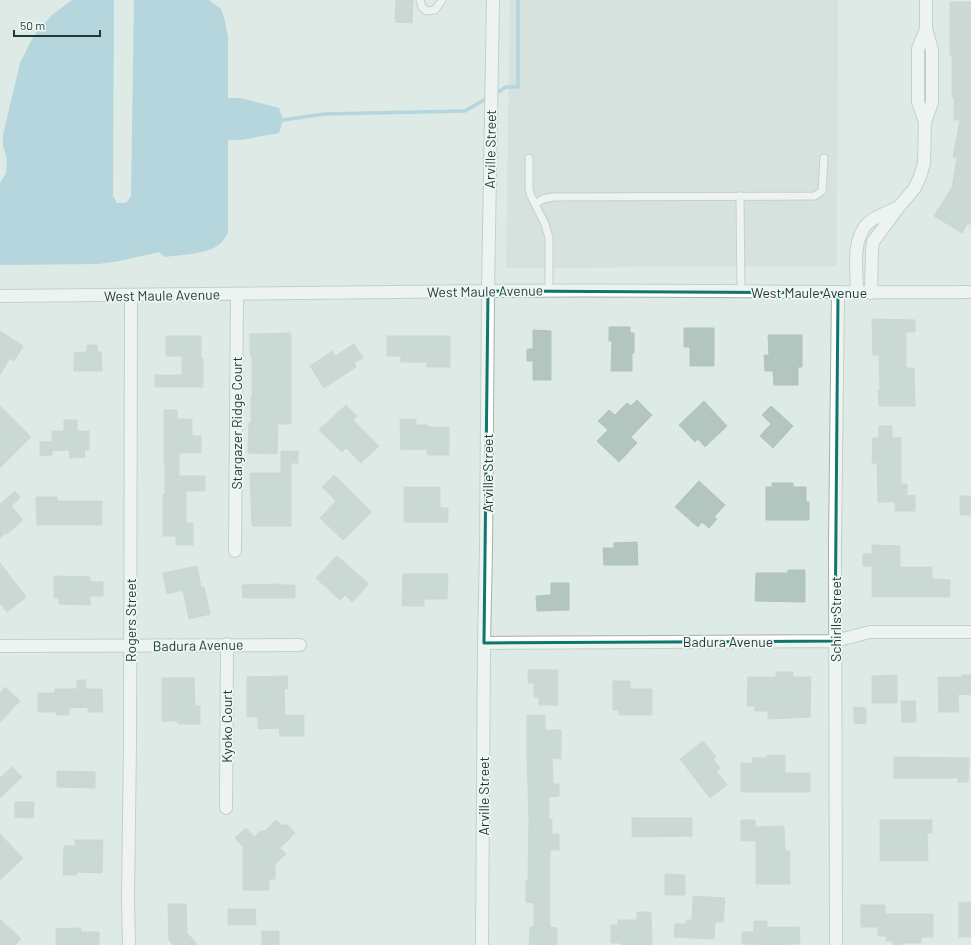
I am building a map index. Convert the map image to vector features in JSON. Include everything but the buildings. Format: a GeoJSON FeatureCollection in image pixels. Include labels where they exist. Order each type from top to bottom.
{"type":"FeatureCollection","features":[{"type":"Feature","properties":{"kind":"street","name":"Arville Street"},"geometry":{"type":"LineString","coordinates":[[482,945],[492,0]]}},
{"type":"Feature","properties":{"kind":"street"},"geometry":{"type":"LineString","coordinates":[[871,293],[873,242],[914,189],[923,170],[925,156],[925,122],[918,102],[918,46],[926,29],[926,0]]}},
{"type":"Feature","properties":{"kind":"street"},"geometry":{"type":"LineString","coordinates":[[857,293],[857,248],[859,237],[864,227],[873,219],[898,208]]}},
{"type":"Feature","properties":{"kind":"street","name":"West Maule Avenue"},"geometry":{"type":"LineString","coordinates":[[0,296],[131,296],[549,290],[838,293],[971,292]]}},
{"type":"Feature","properties":{"kind":"street","name":"Schirlls Street"},"geometry":{"type":"LineString","coordinates":[[836,945],[835,545],[838,293]]}},
{"type":"Feature","properties":{"kind":"street","name":"Stargazer Ridge Court"},"geometry":{"type":"LineString","coordinates":[[235,551],[237,294]]}},
{"type":"Feature","properties":{"kind":"street","name":"Rogers Street"},"geometry":{"type":"LineString","coordinates":[[129,945],[131,296]]}},
{"type":"Feature","properties":{"kind":"street","name":"Badura Avenue"},"geometry":{"type":"LineString","coordinates":[[484,643],[835,641],[870,632],[971,632]]}},
{"type":"Feature","properties":{"kind":"street","name":"Kyoko Court"},"geometry":{"type":"LineString","coordinates":[[226,808],[227,644]]}},
{"type":"Feature","properties":{"kind":"street","name":"Badura Avenue"},"geometry":{"type":"LineString","coordinates":[[0,646],[300,644]]}},
{"type":"Feature","properties":{"kind":"lane"},"geometry":{"type":"LineString","coordinates":[[420,0],[422,7],[426,10],[435,10],[442,0]]}},
{"type":"Feature","properties":{"kind":"lane"},"geometry":{"type":"LineString","coordinates":[[529,158],[529,189],[545,224],[549,238],[549,290]]}},
{"type":"Feature","properties":{"kind":"lane"},"geometry":{"type":"LineString","coordinates":[[535,204],[548,198],[818,195],[822,191],[824,158]]}},
{"type":"Feature","properties":{"kind":"lane"},"geometry":{"type":"LineString","coordinates":[[740,196],[740,292]]}},
{"type":"Feature","properties":{"kind":"lane"},"geometry":{"type":"LineString","coordinates":[[859,237],[873,242]]}},
{"type":"Feature","properties":{"kind":"highlighted area"},"geometry":{"type":"Polygon","coordinates":[[[488,291],[838,293],[835,641],[484,643],[488,291]]]}},
{"type":"Feature","properties":{"kind":"shaded area"},"geometry":{"type":"Polygon","coordinates":[[[510,0],[838,0],[837,266],[506,268],[510,0]]]}},
{"type":"Feature","properties":{"kind":"water"},"geometry":{"type":"Polygon","coordinates":[[[72,0],[114,0],[113,196],[117,203],[126,203],[131,196],[134,0],[209,0],[221,9],[225,21],[228,38],[228,98],[241,98],[279,108],[283,120],[279,133],[241,140],[228,140],[228,231],[221,243],[212,249],[192,254],[165,257],[159,252],[120,261],[98,264],[0,265],[0,183],[6,173],[7,158],[3,146],[3,135],[20,63],[34,35],[52,15],[72,0]]]}},
{"type":"Feature","properties":{"kind":"waterway"},"geometry":{"type":"LineString","coordinates":[[495,94],[506,87],[518,87],[518,0]]}},
{"type":"Feature","properties":{"kind":"waterway"},"geometry":{"type":"LineString","coordinates":[[283,120],[324,114],[465,111],[489,97]]}}]}
